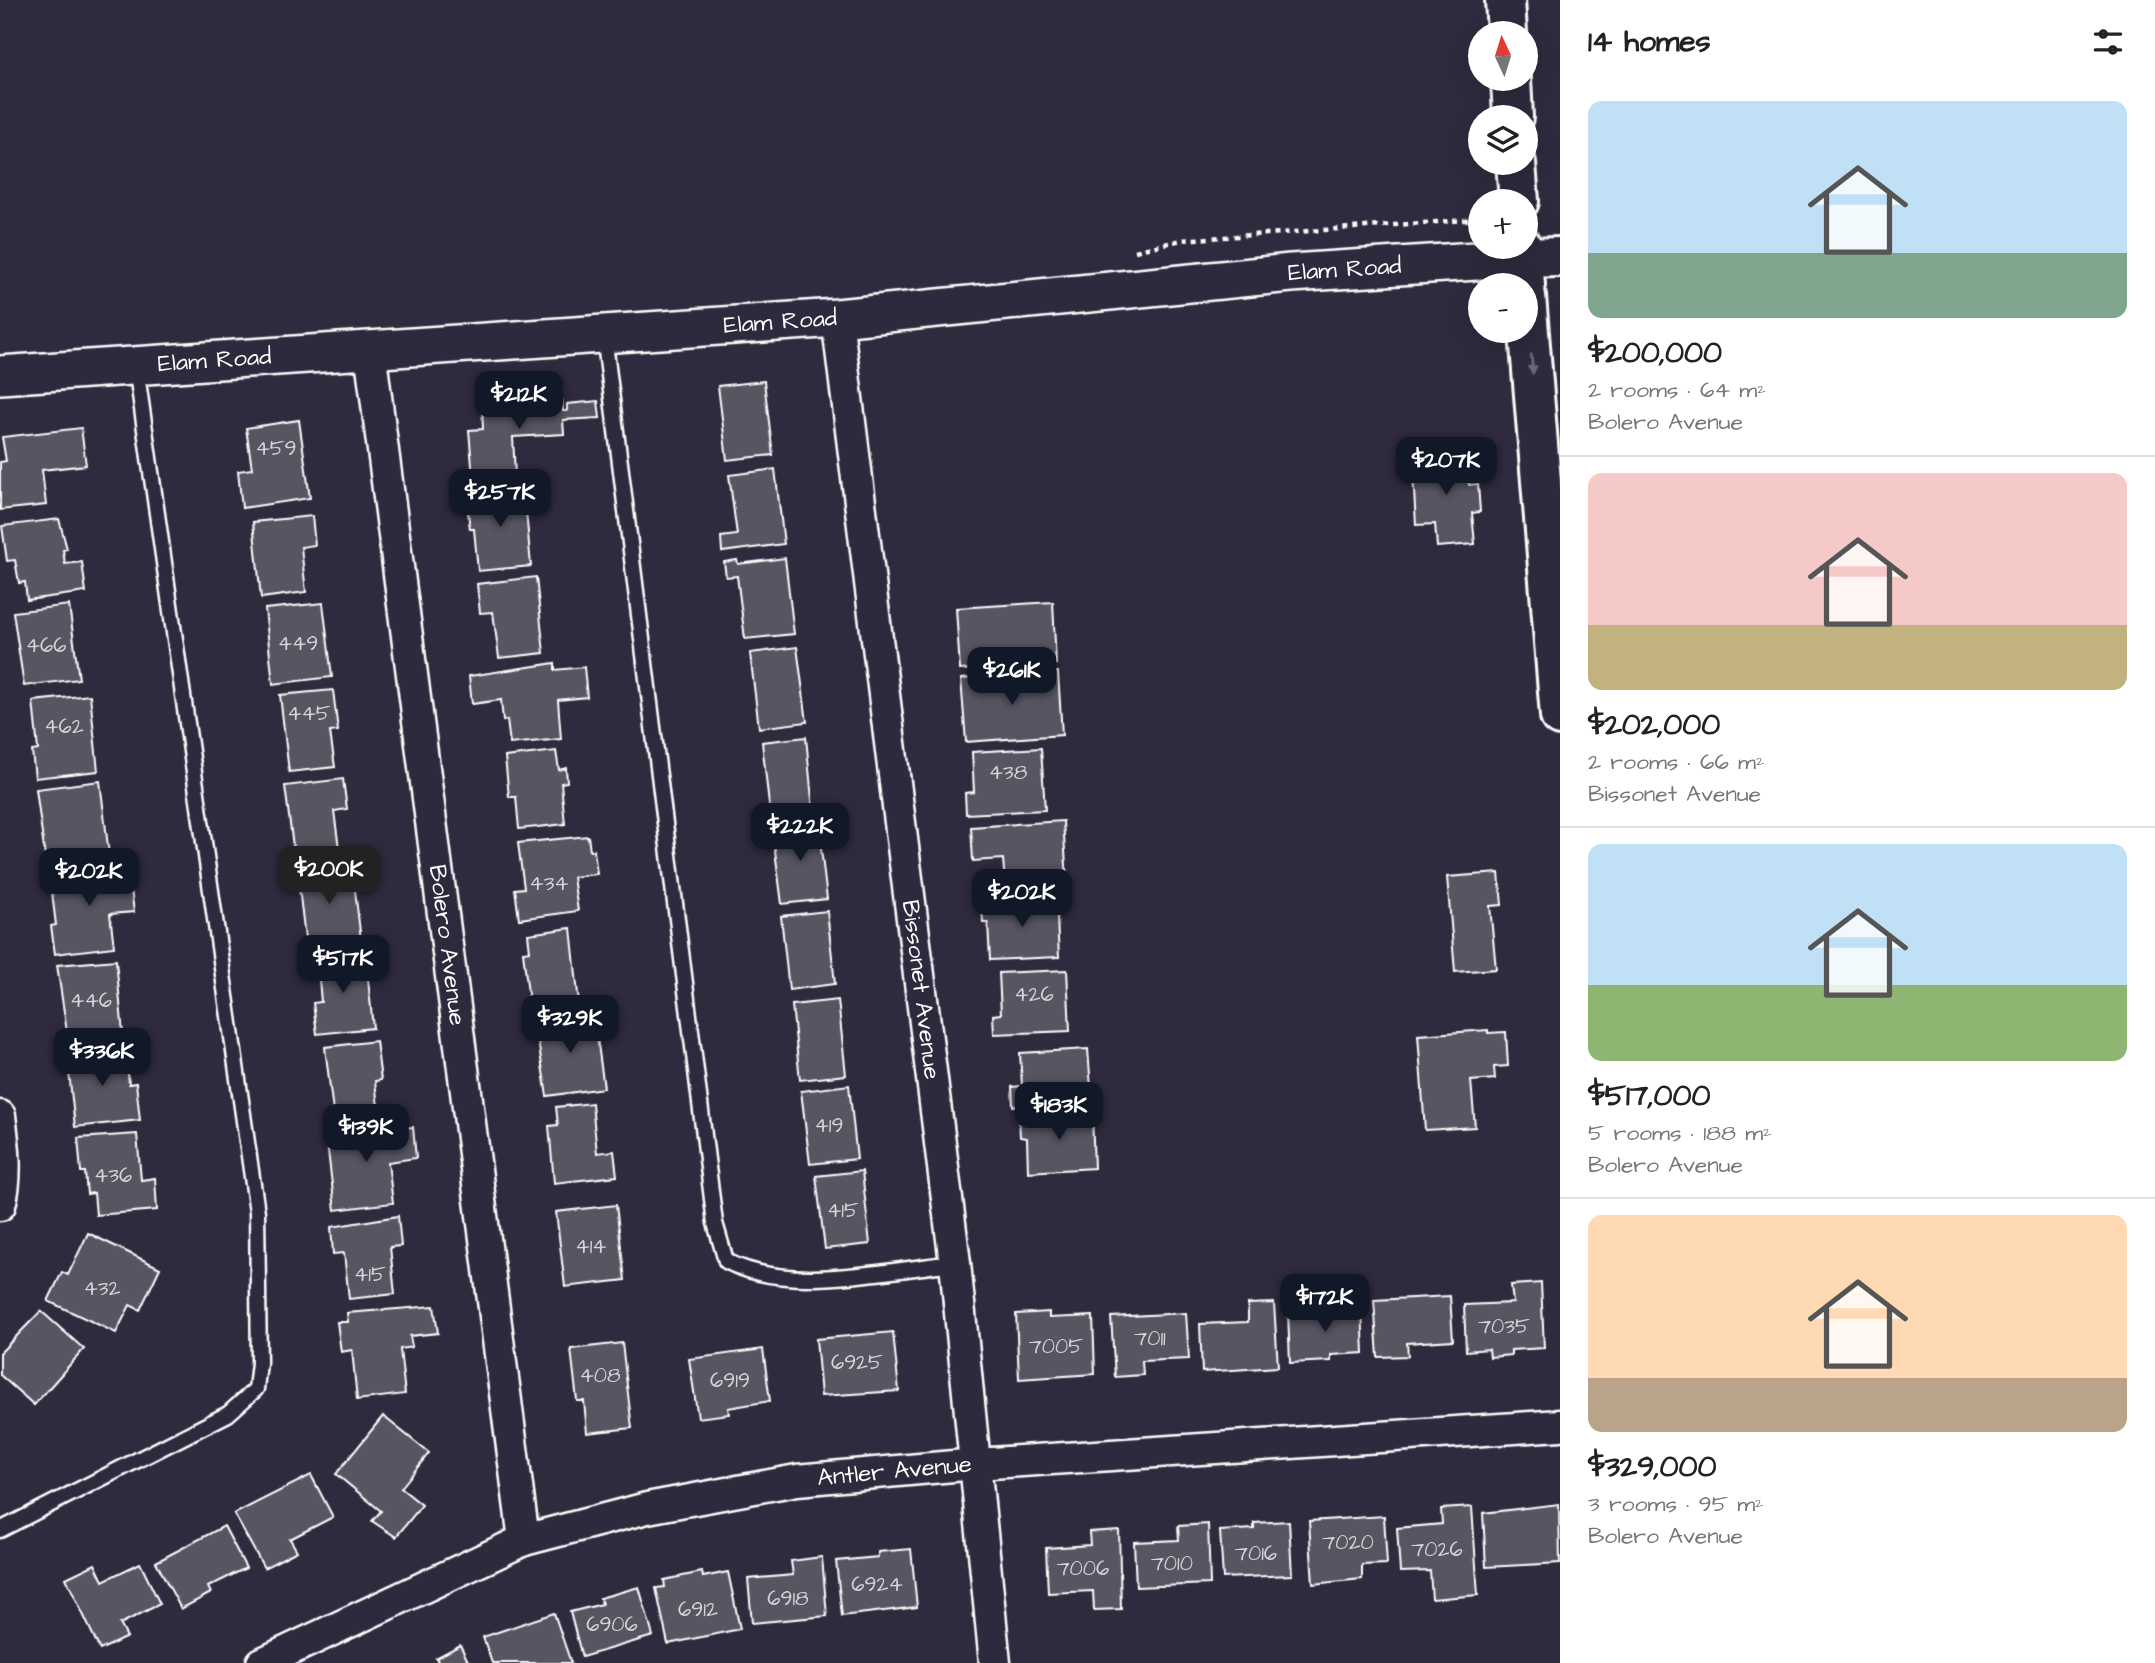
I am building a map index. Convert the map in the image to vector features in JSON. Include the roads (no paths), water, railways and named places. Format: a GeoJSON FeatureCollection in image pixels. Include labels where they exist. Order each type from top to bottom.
{"type":"FeatureCollection","features":[{"type":"Feature","properties":{"kind":"main road"},"geometry":{"type":"LineString","coordinates":[[1505,0],[1506,21]]}},
{"type":"Feature","properties":{"kind":"main road","name":"Elam Road"},"geometry":{"type":"LineString","coordinates":[[1523,263],[1560,257]]}},
{"type":"Feature","properties":{"kind":"main road"},"geometry":{"type":"LineString","coordinates":[[1530,343],[1560,716]]}},
{"type":"Feature","properties":{"kind":"street","name":"Elam Road"},"geometry":{"type":"LineString","coordinates":[[0,375],[837,318],[1291,273],[1523,263]]}},
{"type":"Feature","properties":{"kind":"street","name":"Bissonet Avenue"},"geometry":{"type":"LineString","coordinates":[[837,318],[955,1263],[995,1663]]}},
{"type":"Feature","properties":{"kind":"street","name":"Bolero Avenue"},"geometry":{"type":"LineString","coordinates":[[370,350],[524,1540]]}},
{"type":"Feature","properties":{"kind":"street"},"geometry":{"type":"LineString","coordinates":[[0,1116],[4,1147],[4,1190],[0,1205]]}},
{"type":"Feature","properties":{"kind":"street","name":"Antler Avenue"},"geometry":{"type":"LineString","coordinates":[[262,1663],[524,1540],[647,1508],[797,1480],[976,1464],[1560,1425]]}},
{"type":"Feature","properties":{"kind":"lane"},"geometry":{"type":"LineString","coordinates":[[604,333],[715,1223],[726,1261],[747,1272],[799,1279],[955,1263]]}},
{"type":"Feature","properties":{"kind":"lane"},"geometry":{"type":"LineString","coordinates":[[0,1530],[228,1414],[256,1389],[259,1363],[257,1212],[136,366]]}}]}
